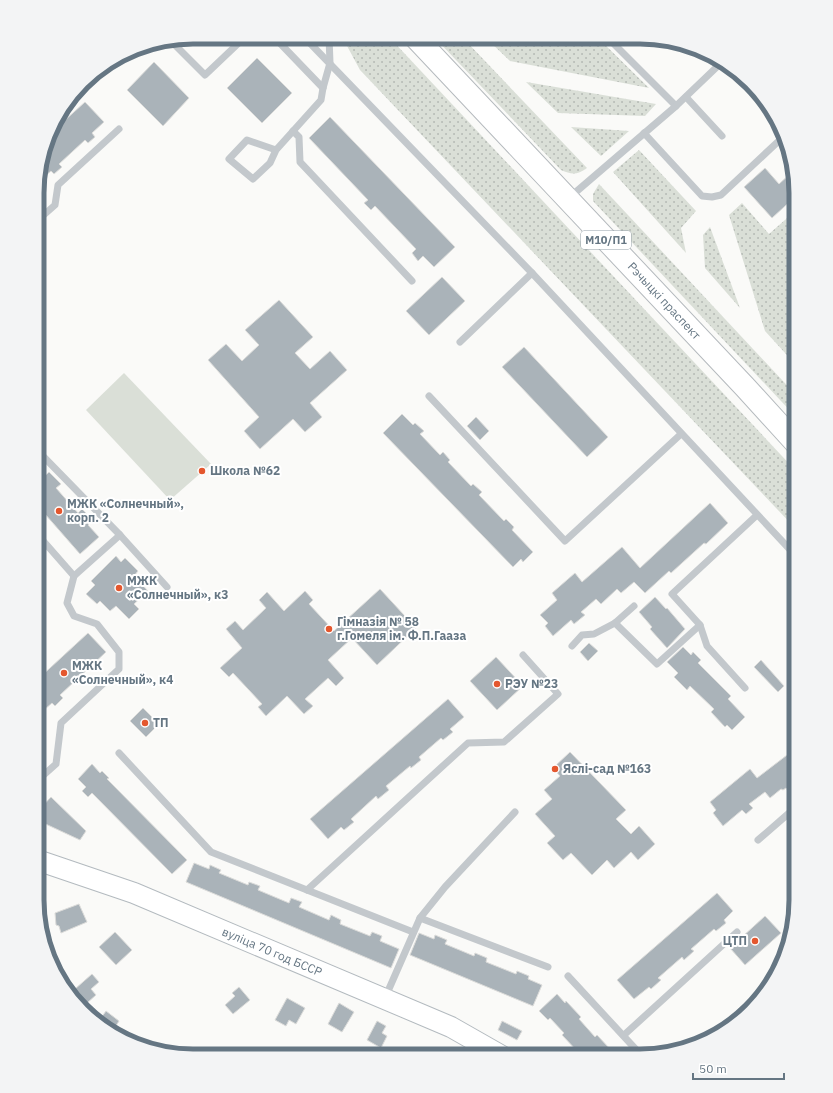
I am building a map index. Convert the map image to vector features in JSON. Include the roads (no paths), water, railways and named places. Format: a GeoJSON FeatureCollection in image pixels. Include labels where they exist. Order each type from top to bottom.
{"type":"FeatureCollection","features":[{"type":"Feature","properties":{"kind":"main road","name":"Рэчыцкі праспект"},"geometry":{"type":"LineString","coordinates":[[422,44],[789,436]]}},
{"type":"Feature","properties":{"kind":"street","name":"вуліца 70 год БССР"},"geometry":{"type":"LineString","coordinates":[[44,862],[134,893],[385,998],[451,1027],[490,1049]]}},
{"type":"Feature","properties":{"kind":"lane"},"geometry":{"type":"LineString","coordinates":[[175,45],[205,75],[237,44]]}},
{"type":"Feature","properties":{"kind":"lane"},"geometry":{"type":"LineString","coordinates":[[281,44],[323,88]]}},
{"type":"Feature","properties":{"kind":"lane"},"geometry":{"type":"LineString","coordinates":[[311,44],[532,273],[789,549]]}},
{"type":"Feature","properties":{"kind":"lane"},"geometry":{"type":"LineString","coordinates":[[276,150],[247,140],[229,159],[252,179],[270,163],[276,150],[321,100],[330,63],[329,44]]}},
{"type":"Feature","properties":{"kind":"lane"},"geometry":{"type":"LineString","coordinates":[[614,44],[676,106]]}},
{"type":"Feature","properties":{"kind":"lane"},"geometry":{"type":"LineString","coordinates":[[567,199],[676,106],[718,66]]}},
{"type":"Feature","properties":{"kind":"lane"},"geometry":{"type":"LineString","coordinates":[[686,97],[722,136]]}},
{"type":"Feature","properties":{"kind":"lane"},"geometry":{"type":"LineString","coordinates":[[44,215],[55,205],[58,185],[119,129]]}},
{"type":"Feature","properties":{"kind":"lane"},"geometry":{"type":"LineString","coordinates":[[293,131],[299,137],[300,162],[412,281]]}},
{"type":"Feature","properties":{"kind":"lane"},"geometry":{"type":"LineString","coordinates":[[644,133],[702,196],[712,197],[721,195],[779,140]]}},
{"type":"Feature","properties":{"kind":"lane"},"geometry":{"type":"LineString","coordinates":[[460,342],[532,273]]}},
{"type":"Feature","properties":{"kind":"lane"},"geometry":{"type":"LineString","coordinates":[[429,396],[565,541],[681,434]]}},
{"type":"Feature","properties":{"kind":"lane"},"geometry":{"type":"LineString","coordinates":[[44,457],[120,535],[167,587]]}},
{"type":"Feature","properties":{"kind":"lane"},"geometry":{"type":"LineString","coordinates":[[745,688],[707,646],[700,624],[672,594],[757,515]]}},
{"type":"Feature","properties":{"kind":"lane"},"geometry":{"type":"LineString","coordinates":[[44,775],[56,764],[61,723],[119,669],[120,652],[97,624],[74,616],[67,603],[74,576],[120,535]]}},
{"type":"Feature","properties":{"kind":"lane"},"geometry":{"type":"LineString","coordinates":[[44,542],[74,576]]}},
{"type":"Feature","properties":{"kind":"lane"},"geometry":{"type":"LineString","coordinates":[[572,646],[582,635],[594,634],[616,623],[634,606]]}},
{"type":"Feature","properties":{"kind":"lane"},"geometry":{"type":"LineString","coordinates":[[616,623],[656,664],[700,624]]}},
{"type":"Feature","properties":{"kind":"lane"},"geometry":{"type":"LineString","coordinates":[[306,890],[468,743],[504,742],[558,694],[523,655]]}},
{"type":"Feature","properties":{"kind":"lane"},"geometry":{"type":"LineString","coordinates":[[119,753],[212,852],[413,932]]}},
{"type":"Feature","properties":{"kind":"lane"},"geometry":{"type":"LineString","coordinates":[[385,998],[420,918],[445,887],[515,812]]}},
{"type":"Feature","properties":{"kind":"lane"},"geometry":{"type":"LineString","coordinates":[[758,840],[789,815]]}},
{"type":"Feature","properties":{"kind":"lane"},"geometry":{"type":"LineString","coordinates":[[420,918],[548,967]]}},
{"type":"Feature","properties":{"kind":"lane"},"geometry":{"type":"LineString","coordinates":[[624,1036],[737,932]]}},
{"type":"Feature","properties":{"kind":"lane"},"geometry":{"type":"LineString","coordinates":[[568,976],[636,1049]]}},
{"type":"Feature","properties":{"kind":"place","name":"Школа №62"},"geometry":{"type":"Point","coordinates":[202,471]}},
{"type":"Feature","properties":{"kind":"place","name":"МЖК «Солнечный», корп. 2"},"geometry":{"type":"Point","coordinates":[59,511]}},
{"type":"Feature","properties":{"kind":"place","name":"МЖК «Солнечный», к3"},"geometry":{"type":"Point","coordinates":[119,588]}},
{"type":"Feature","properties":{"kind":"place","name":"Гімназія № 58 г.Гомеля ім. Ф.П.Гааза"},"geometry":{"type":"Point","coordinates":[329,629]}},
{"type":"Feature","properties":{"kind":"place","name":"МЖК «Солнечный», к4"},"geometry":{"type":"Point","coordinates":[64,673]}},
{"type":"Feature","properties":{"kind":"place","name":"РЭУ №23"},"geometry":{"type":"Point","coordinates":[497,684]}},
{"type":"Feature","properties":{"kind":"place","name":"ТП"},"geometry":{"type":"Point","coordinates":[145,723]}},
{"type":"Feature","properties":{"kind":"place","name":"Яслі-сад №163"},"geometry":{"type":"Point","coordinates":[555,769]}},
{"type":"Feature","properties":{"kind":"place","name":"ЦТП"},"geometry":{"type":"Point","coordinates":[755,941]}}]}
